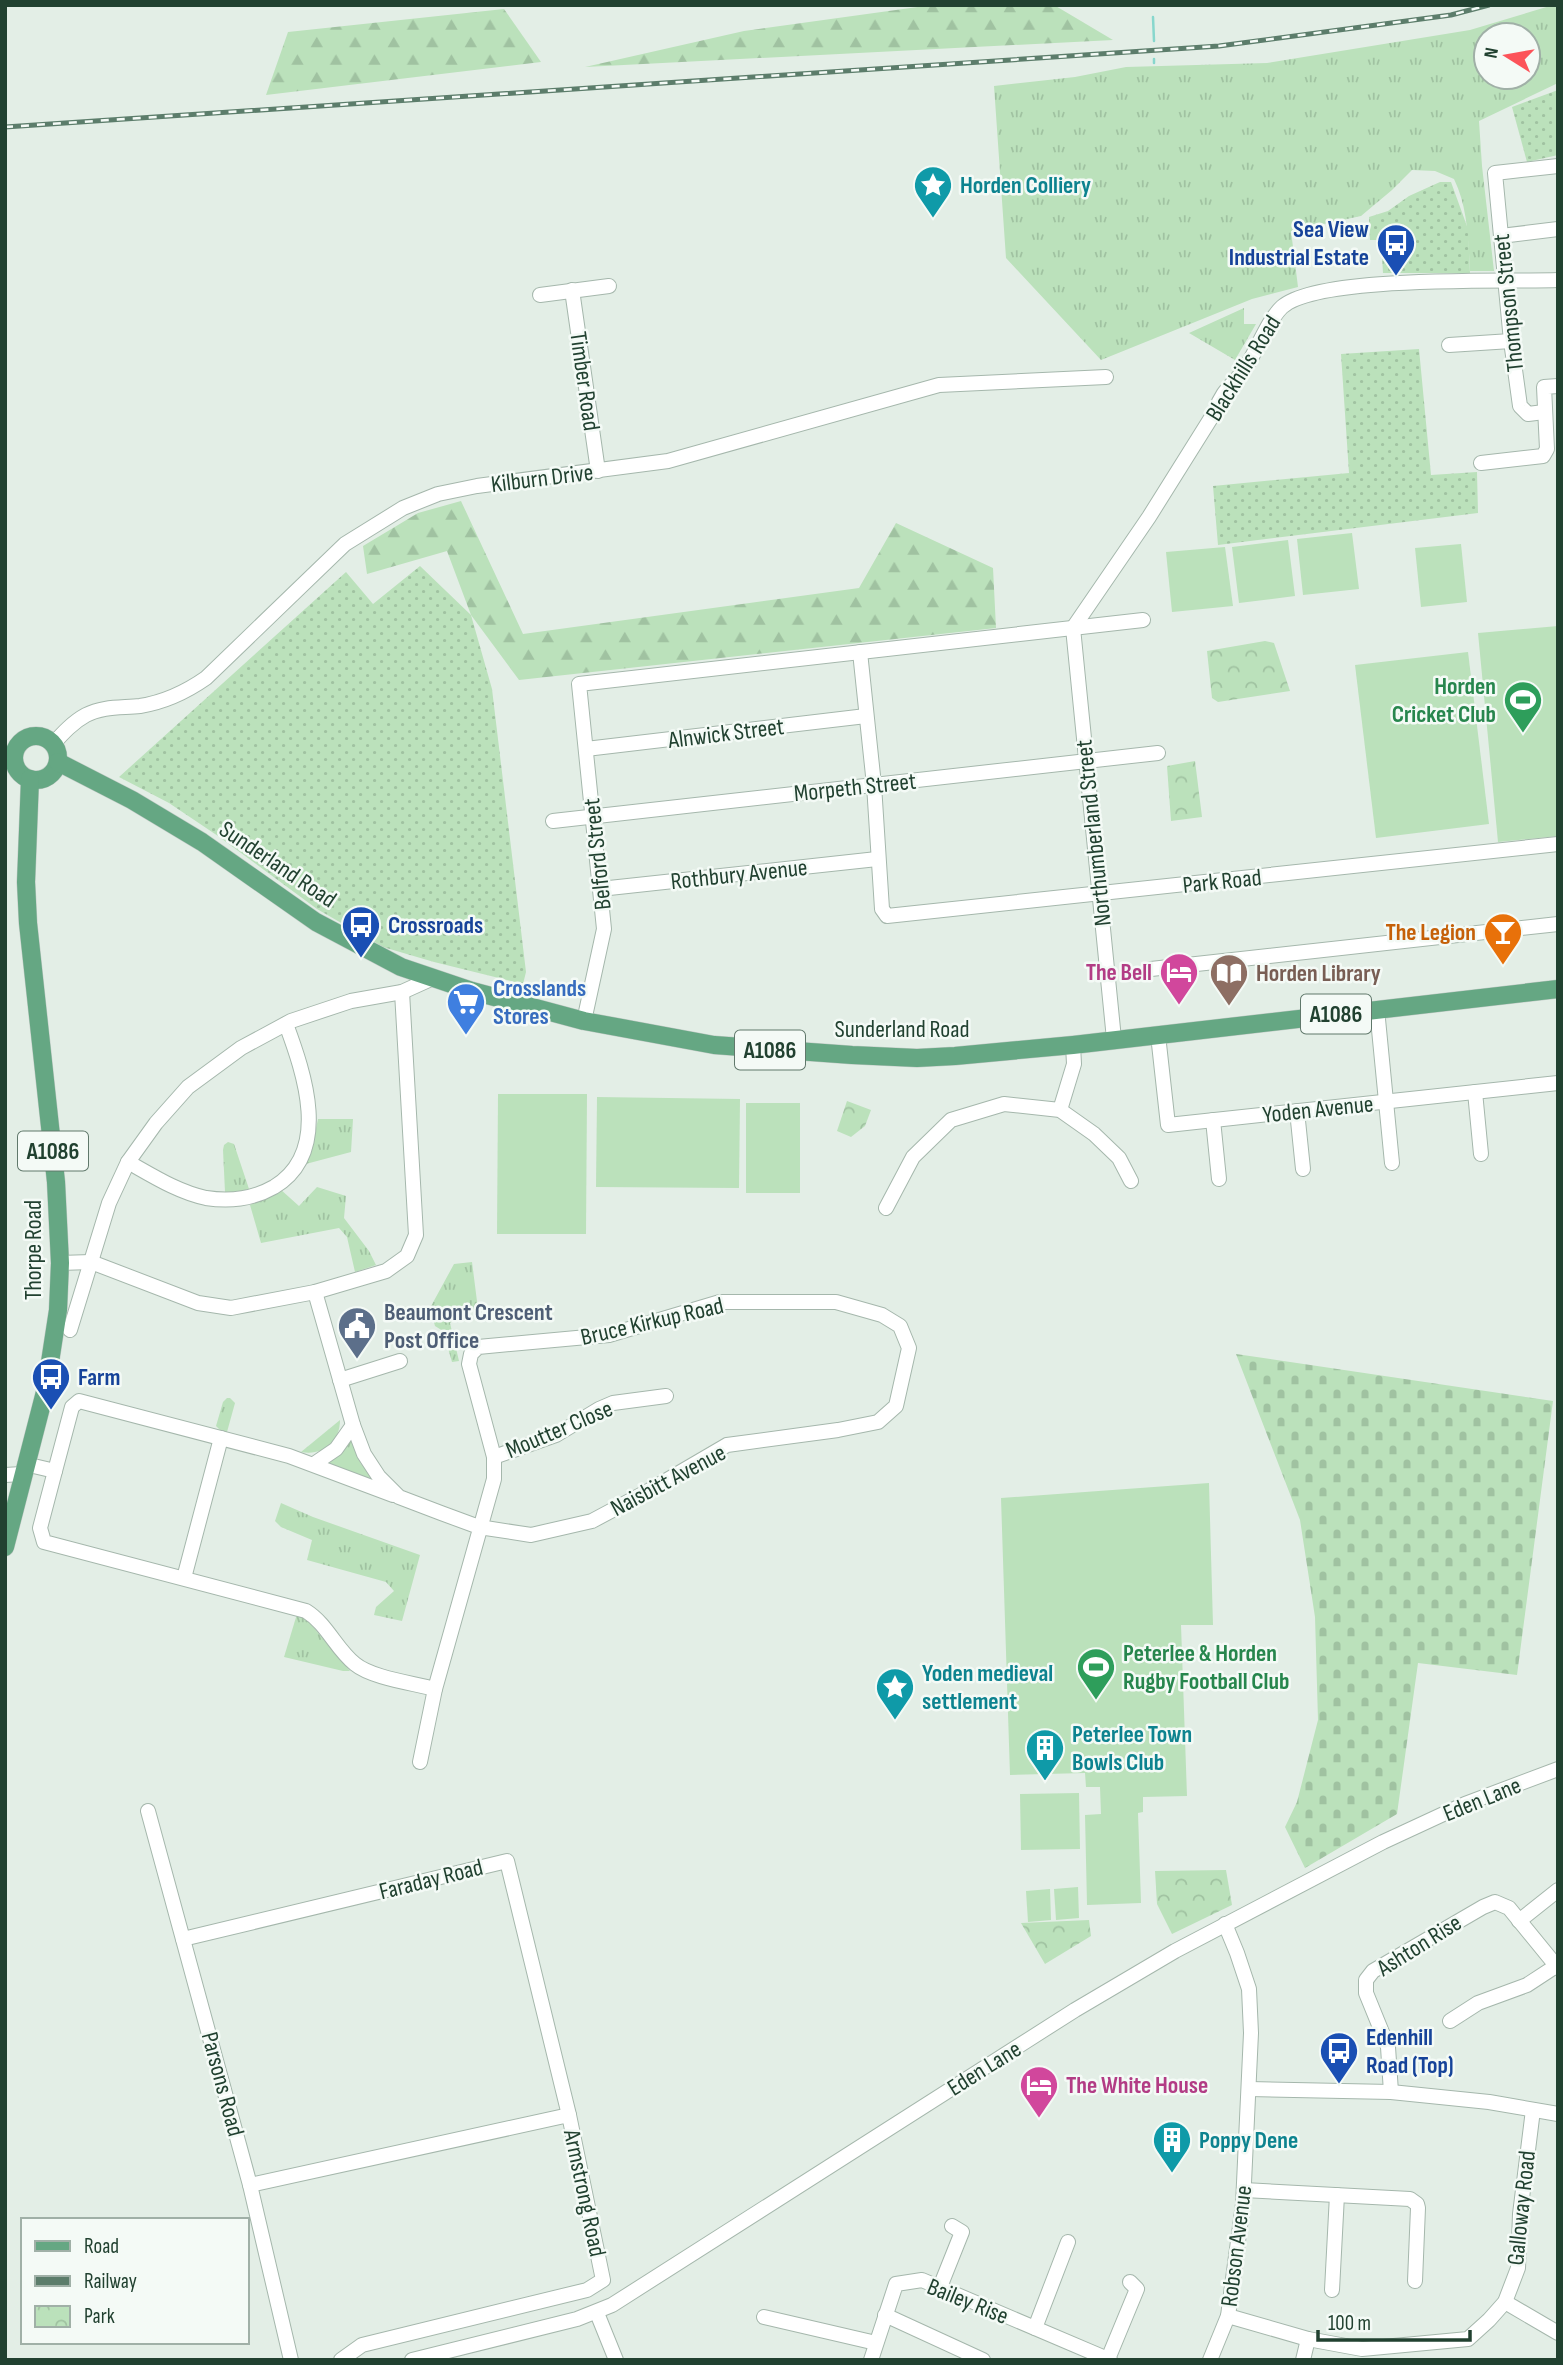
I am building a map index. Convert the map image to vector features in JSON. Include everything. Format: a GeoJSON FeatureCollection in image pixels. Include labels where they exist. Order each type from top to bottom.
{"type":"FeatureCollection","features":[{"type":"Feature","properties":{"kind":"main road"},"geometry":{"type":"LineString","coordinates":[[39,736],[53,744],[58,756],[56,769],[47,778],[30,779],[22,775],[14,760],[16,749],[13,738],[39,736]]}},
{"type":"Feature","properties":{"kind":"main road","name":"Sunderland Road"},"geometry":{"type":"LineString","coordinates":[[58,762],[132,800],[202,842],[316,922],[401,967],[495,998],[584,1021],[714,1045],[917,1058],[1073,1045],[1558,989]]}},
{"type":"Feature","properties":{"kind":"main road","name":"Thorpe Road"},"geometry":{"type":"LineString","coordinates":[[5,1547],[18,1471],[46,1388],[53,1353],[60,1263],[56,1182],[28,923],[26,882],[30,779]]}},
{"type":"Feature","properties":{"kind":"street","name":"Thompson Street"},"geometry":{"type":"LineString","coordinates":[[1544,412],[1528,414],[1520,406],[1495,173],[1558,166]]}},
{"type":"Feature","properties":{"kind":"street"},"geometry":{"type":"LineString","coordinates":[[1501,236],[1558,229]]}},
{"type":"Feature","properties":{"kind":"street","name":"Blackhills Road"},"geometry":{"type":"LineString","coordinates":[[1073,628],[1149,517],[1216,410],[1220,396],[1244,370],[1280,308],[1295,298],[1361,284],[1558,280]]}},
{"type":"Feature","properties":{"kind":"street"},"geometry":{"type":"LineString","coordinates":[[540,295],[609,286]]}},
{"type":"Feature","properties":{"kind":"street","name":"Timber Road"},"geometry":{"type":"LineString","coordinates":[[572,290],[598,471]]}},
{"type":"Feature","properties":{"kind":"street"},"geometry":{"type":"LineString","coordinates":[[1449,345],[1511,341]]}},
{"type":"Feature","properties":{"kind":"street","name":"Kilburn Drive"},"geometry":{"type":"LineString","coordinates":[[53,744],[75,722],[91,713],[105,708],[144,705],[187,691],[205,678],[345,544],[412,503],[438,494],[477,486],[668,461],[939,385],[1106,377]]}},
{"type":"Feature","properties":{"kind":"street","name":"Thompson Street"},"geometry":{"type":"LineString","coordinates":[[1481,463],[1543,456],[1547,449],[1544,387],[1558,386]]}},
{"type":"Feature","properties":{"kind":"street"},"geometry":{"type":"LineString","coordinates":[[877,859],[874,785],[860,652],[1143,620]]}},
{"type":"Feature","properties":{"kind":"street","name":"Northumberland Street"},"geometry":{"type":"LineString","coordinates":[[1073,628],[1114,1039]]}},
{"type":"Feature","properties":{"kind":"street","name":"Belford Street"},"geometry":{"type":"LineString","coordinates":[[584,1021],[604,929],[579,684],[860,652]]}},
{"type":"Feature","properties":{"kind":"street","name":"Alnwick Street"},"geometry":{"type":"LineString","coordinates":[[586,749],[866,716]]}},
{"type":"Feature","properties":{"kind":"street","name":"Morpeth Street"},"geometry":{"type":"LineString","coordinates":[[553,821],[1158,754]]}},
{"type":"Feature","properties":{"kind":"street","name":"Park Road"},"geometry":{"type":"LineString","coordinates":[[877,859],[882,909],[887,916],[1558,844]]}},
{"type":"Feature","properties":{"kind":"street","name":"Rothbury Avenue"},"geometry":{"type":"LineString","coordinates":[[600,889],[877,859]]}},
{"type":"Feature","properties":{"kind":"street"},"geometry":{"type":"LineString","coordinates":[[1151,969],[1558,924]]}},
{"type":"Feature","properties":{"kind":"street","name":"Thorpe Road"},"geometry":{"type":"LineString","coordinates":[[70,1329],[109,1203],[128,1162],[156,1123],[188,1087],[242,1048],[286,1024],[351,1001],[402,992],[433,978]]}},
{"type":"Feature","properties":{"kind":"street"},"geometry":{"type":"LineString","coordinates":[[60,1263],[91,1262],[198,1303],[231,1308],[315,1292],[386,1270],[407,1256],[416,1235],[402,992]]}},
{"type":"Feature","properties":{"kind":"street"},"geometry":{"type":"LineString","coordinates":[[1377,1009],[1392,1163]]}},
{"type":"Feature","properties":{"kind":"street"},"geometry":{"type":"LineString","coordinates":[[128,1162],[172,1186],[205,1198],[236,1200],[261,1194],[285,1180],[303,1153],[309,1123],[307,1089],[286,1024]]}},
{"type":"Feature","properties":{"kind":"street","name":"Yoden Avenue"},"geometry":{"type":"LineString","coordinates":[[1158,1035],[1168,1125],[1558,1083]]}},
{"type":"Feature","properties":{"kind":"street"},"geometry":{"type":"LineString","coordinates":[[1060,1110],[1074,1064],[1073,1045]]}},
{"type":"Feature","properties":{"kind":"street"},"geometry":{"type":"LineString","coordinates":[[1475,1092],[1480,1154]]}},
{"type":"Feature","properties":{"kind":"street"},"geometry":{"type":"LineString","coordinates":[[886,1208],[913,1157],[951,1120],[1004,1104],[1060,1110],[1094,1134],[1119,1158],[1131,1181]]}},
{"type":"Feature","properties":{"kind":"street"},"geometry":{"type":"LineString","coordinates":[[1297,1111],[1303,1169]]}},
{"type":"Feature","properties":{"kind":"street"},"geometry":{"type":"LineString","coordinates":[[1213,1120],[1219,1179]]}},
{"type":"Feature","properties":{"kind":"street"},"geometry":{"type":"LineString","coordinates":[[315,1292],[353,1425],[364,1454],[379,1477],[399,1497]]}},
{"type":"Feature","properties":{"kind":"street","name":"Bruce Kirkup Road"},"geometry":{"type":"LineString","coordinates":[[420,1762],[435,1689],[494,1479],[494,1457],[469,1364],[471,1354],[478,1347],[609,1335],[720,1302],[836,1302],[882,1315],[900,1326]]}},
{"type":"Feature","properties":{"kind":"street","name":"Naisbitt Avenue"},"geometry":{"type":"LineString","coordinates":[[479,1527],[531,1535],[592,1521],[727,1445],[878,1422],[896,1406],[906,1366],[909,1348],[900,1326]]}},
{"type":"Feature","properties":{"kind":"street"},"geometry":{"type":"LineString","coordinates":[[340,1380],[400,1361]]}},
{"type":"Feature","properties":{"kind":"street","name":"Moutter Close"},"geometry":{"type":"LineString","coordinates":[[494,1457],[556,1435],[598,1409],[613,1403],[666,1396]]}},
{"type":"Feature","properties":{"kind":"street"},"geometry":{"type":"LineString","coordinates":[[435,1689],[365,1671],[354,1663],[317,1618],[306,1611],[44,1542],[40,1528],[72,1407],[79,1401],[314,1464],[479,1527]]}},
{"type":"Feature","properties":{"kind":"street"},"geometry":{"type":"LineString","coordinates":[[314,1464],[336,1449],[353,1425]]}},
{"type":"Feature","properties":{"kind":"street"},"geometry":{"type":"LineString","coordinates":[[184,1578],[221,1438]]}},
{"type":"Feature","properties":{"kind":"street"},"geometry":{"type":"LineString","coordinates":[[18,1471],[55,1471]]}},
{"type":"Feature","properties":{"kind":"street","name":"Eden Lane"},"geometry":{"type":"LineString","coordinates":[[412,2360],[597,2313],[1075,2010],[1225,1924],[1383,1842],[1465,1804],[1558,1769]]}},
{"type":"Feature","properties":{"kind":"street","name":"Parsons Road"},"geometry":{"type":"LineString","coordinates":[[148,1811],[250,2185],[291,2360]]}},
{"type":"Feature","properties":{"kind":"street","name":"Faraday Road"},"geometry":{"type":"LineString","coordinates":[[183,1939],[507,1861],[569,2115]]}},
{"type":"Feature","properties":{"kind":"street"},"geometry":{"type":"LineString","coordinates":[[1519,1921],[1558,1890]]}},
{"type":"Feature","properties":{"kind":"street","name":"Ashton Rise"},"geometry":{"type":"LineString","coordinates":[[1391,2092],[1388,2047],[1366,1993],[1366,1980],[1373,1971],[1483,1906],[1496,1902],[1509,1908],[1557,1967]]}},
{"type":"Feature","properties":{"kind":"street","name":"Robson Avenue"},"geometry":{"type":"LineString","coordinates":[[1210,2360],[1228,2316],[1244,2190],[1251,2033],[1249,1989],[1225,1924]]}},
{"type":"Feature","properties":{"kind":"street"},"geometry":{"type":"LineString","coordinates":[[1450,2021],[1478,2003],[1527,1985],[1557,1967]]}},
{"type":"Feature","properties":{"kind":"street"},"geometry":{"type":"LineString","coordinates":[[1249,2089],[1391,2092],[1489,2102],[1558,2114]]}},
{"type":"Feature","properties":{"kind":"street","name":"Galloway Road"},"geometry":{"type":"LineString","coordinates":[[1228,2316],[1308,2339],[1362,2349],[1468,2339],[1505,2302],[1518,2268],[1520,2214],[1533,2109]]}},
{"type":"Feature","properties":{"kind":"street","name":"Armstrong Road"},"geometry":{"type":"LineString","coordinates":[[250,2185],[569,2115],[603,2280],[587,2290],[362,2345],[341,2360]]}},
{"type":"Feature","properties":{"kind":"street"},"geometry":{"type":"LineString","coordinates":[[1244,2190],[1410,2199],[1417,2204],[1415,2281]]}},
{"type":"Feature","properties":{"kind":"street"},"geometry":{"type":"LineString","coordinates":[[1332,2290],[1337,2195]]}},
{"type":"Feature","properties":{"kind":"street"},"geometry":{"type":"LineString","coordinates":[[940,2287],[962,2232],[952,2226]]}},
{"type":"Feature","properties":{"kind":"street","name":"Bailey Rise"},"geometry":{"type":"LineString","coordinates":[[1035,2328],[1068,2242]]}},
{"type":"Feature","properties":{"kind":"street","name":"Bailey Rise"},"geometry":{"type":"LineString","coordinates":[[871,2360],[895,2284],[922,2280],[1109,2359],[1137,2288],[1130,2282]]}},
{"type":"Feature","properties":{"kind":"street"},"geometry":{"type":"LineString","coordinates":[[1505,2302],[1558,2333]]}},
{"type":"Feature","properties":{"kind":"street"},"geometry":{"type":"LineString","coordinates":[[597,2313],[616,2360]]}},
{"type":"Feature","properties":{"kind":"street"},"geometry":{"type":"LineString","coordinates":[[885,2315],[983,2360]]}},
{"type":"Feature","properties":{"kind":"street"},"geometry":{"type":"LineString","coordinates":[[764,2317],[876,2343]]}},
{"type":"Feature","properties":{"kind":"street"},"geometry":{"type":"LineString","coordinates":[[1303,2360],[1308,2339]]}},
{"type":"Feature","properties":{"kind":"green space"},"geometry":{"type":"Polygon","coordinates":[[[932,5],[1054,5],[1113,40],[585,67],[744,31],[932,5]]]}},
{"type":"Feature","properties":{"kind":"green space"},"geometry":{"type":"Polygon","coordinates":[[[1558,5],[1558,83],[1542,91],[1542,21],[1500,21],[1558,5]]]}},
{"type":"Feature","properties":{"kind":"green space"},"geometry":{"type":"Polygon","coordinates":[[[504,9],[541,62],[266,95],[288,32],[504,9]]]}},
{"type":"Feature","properties":{"kind":"green space"},"geometry":{"type":"Polygon","coordinates":[[[1472,29],[1472,91],[1541,91],[1479,121],[1494,271],[1470,271],[1465,212],[1454,179],[1435,171],[1412,170],[1361,216],[1291,231],[1298,287],[1252,299],[1101,360],[1006,258],[994,86],[1075,77],[1126,67],[1267,63],[1472,29]]]}},
{"type":"Feature","properties":{"kind":"green space"},"geometry":{"type":"Polygon","coordinates":[[[1558,90],[1558,155],[1527,162],[1512,107],[1558,90]]]}},
{"type":"Feature","properties":{"kind":"green space"},"geometry":{"type":"Polygon","coordinates":[[[1440,182],[1451,182],[1468,229],[1470,273],[1383,273],[1381,240],[1370,240],[1369,217],[1388,211],[1409,196],[1440,182]]]}},
{"type":"Feature","properties":{"kind":"green space"},"geometry":{"type":"Polygon","coordinates":[[[1244,308],[1244,324],[1256,324],[1235,360],[1189,333],[1244,308]]]}},
{"type":"Feature","properties":{"kind":"green space"},"geometry":{"type":"Polygon","coordinates":[[[1419,349],[1431,475],[1477,472],[1478,513],[1218,545],[1213,486],[1349,473],[1341,354],[1419,349]]]}},
{"type":"Feature","properties":{"kind":"green space"},"geometry":{"type":"Polygon","coordinates":[[[461,501],[523,634],[859,588],[896,523],[993,568],[996,628],[519,680],[471,615],[447,551],[367,574],[363,546],[418,513],[461,501]]]}},
{"type":"Feature","properties":{"kind":"green space"},"geometry":{"type":"Polygon","coordinates":[[[1352,533],[1359,589],[1303,595],[1297,539],[1352,533]]]}},
{"type":"Feature","properties":{"kind":"green space"},"geometry":{"type":"Polygon","coordinates":[[[1288,540],[1295,596],[1239,603],[1232,547],[1288,540]]]}},
{"type":"Feature","properties":{"kind":"green space"},"geometry":{"type":"Polygon","coordinates":[[[1461,544],[1467,602],[1421,607],[1415,548],[1461,544]]]}},
{"type":"Feature","properties":{"kind":"green space"},"geometry":{"type":"Polygon","coordinates":[[[1225,547],[1233,606],[1172,612],[1166,552],[1225,547]]]}},
{"type":"Feature","properties":{"kind":"green space"},"geometry":{"type":"Polygon","coordinates":[[[420,566],[471,615],[492,689],[526,972],[523,984],[383,947],[317,909],[169,803],[119,777],[346,572],[373,604],[420,566]]]}},
{"type":"Feature","properties":{"kind":"green space","name":"Horden Cricket Club"},"geometry":{"type":"Polygon","coordinates":[[[1558,626],[1558,836],[1498,842],[1478,633],[1558,626]]]}},
{"type":"Feature","properties":{"kind":"green space"},"geometry":{"type":"Polygon","coordinates":[[[1265,641],[1274,643],[1290,691],[1218,702],[1212,698],[1207,651],[1265,641]]]}},
{"type":"Feature","properties":{"kind":"green space"},"geometry":{"type":"Polygon","coordinates":[[[1468,652],[1489,824],[1376,838],[1355,665],[1468,652]]]}},
{"type":"Feature","properties":{"kind":"green space"},"geometry":{"type":"Polygon","coordinates":[[[1195,761],[1202,817],[1171,821],[1167,766],[1195,761]]]}},
{"type":"Feature","properties":{"kind":"green space"},"geometry":{"type":"Polygon","coordinates":[[[498,1094],[587,1094],[586,1234],[497,1234],[498,1094]]]}},
{"type":"Feature","properties":{"kind":"green space"},"geometry":{"type":"Polygon","coordinates":[[[597,1097],[740,1099],[739,1188],[596,1187],[597,1097]]]}},
{"type":"Feature","properties":{"kind":"green space"},"geometry":{"type":"Polygon","coordinates":[[[847,1101],[871,1110],[865,1126],[851,1137],[837,1131],[847,1101]]]}},
{"type":"Feature","properties":{"kind":"green space"},"geometry":{"type":"Polygon","coordinates":[[[746,1103],[800,1103],[800,1193],[746,1193],[746,1103]]]}},
{"type":"Feature","properties":{"kind":"green space"},"geometry":{"type":"Polygon","coordinates":[[[318,1119],[353,1119],[351,1152],[302,1165],[313,1142],[318,1119]]]}},
{"type":"Feature","properties":{"kind":"green space"},"geometry":{"type":"Polygon","coordinates":[[[228,1142],[234,1144],[249,1189],[237,1193],[225,1192],[223,1150],[228,1142]]]}},
{"type":"Feature","properties":{"kind":"green space"},"geometry":{"type":"Polygon","coordinates":[[[317,1187],[346,1196],[344,1218],[376,1265],[355,1272],[347,1237],[339,1228],[261,1243],[250,1205],[280,1189],[299,1206],[317,1187]]]}},
{"type":"Feature","properties":{"kind":"green space"},"geometry":{"type":"Polygon","coordinates":[[[472,1262],[478,1309],[462,1311],[450,1323],[459,1361],[452,1362],[443,1331],[435,1326],[430,1308],[454,1264],[472,1262]]]}},
{"type":"Feature","properties":{"kind":"green space"},"geometry":{"type":"Polygon","coordinates":[[[1236,1354],[1553,1401],[1517,1675],[1418,1663],[1397,1814],[1305,1868],[1285,1827],[1297,1802],[1318,1720],[1315,1617],[1300,1520],[1236,1354]]]}},
{"type":"Feature","properties":{"kind":"green space"},"geometry":{"type":"Polygon","coordinates":[[[227,1398],[235,1403],[227,1432],[222,1432],[216,1426],[223,1402],[227,1398]]]}},
{"type":"Feature","properties":{"kind":"green space"},"geometry":{"type":"Polygon","coordinates":[[[340,1420],[337,1435],[329,1446],[316,1452],[301,1452],[340,1420]]]}},
{"type":"Feature","properties":{"kind":"green space"},"geometry":{"type":"Polygon","coordinates":[[[350,1438],[361,1464],[379,1483],[327,1463],[350,1438]]]}},
{"type":"Feature","properties":{"kind":"green space","name":"Peterlee & Horden Rugby Football Club"},"geometry":{"type":"Polygon","coordinates":[[[1209,1483],[1213,1625],[1181,1625],[1187,1796],[1143,1797],[1143,1812],[1138,1813],[1141,1903],[1087,1905],[1085,1815],[1101,1814],[1100,1787],[1086,1787],[1085,1773],[1010,1775],[1001,1498],[1209,1483]]]}},
{"type":"Feature","properties":{"kind":"green space"},"geometry":{"type":"Polygon","coordinates":[[[281,1503],[420,1555],[402,1621],[374,1615],[376,1607],[394,1591],[386,1582],[307,1560],[312,1540],[281,1527],[275,1521],[281,1503]]]}},
{"type":"Feature","properties":{"kind":"green space"},"geometry":{"type":"Polygon","coordinates":[[[297,1614],[309,1622],[350,1671],[284,1657],[297,1614]]]}},
{"type":"Feature","properties":{"kind":"green space"},"geometry":{"type":"Polygon","coordinates":[[[1079,1793],[1080,1849],[1021,1850],[1020,1794],[1079,1793]]]}},
{"type":"Feature","properties":{"kind":"green space"},"geometry":{"type":"Polygon","coordinates":[[[1226,1870],[1232,1905],[1172,1934],[1157,1904],[1155,1871],[1226,1870]]]}},
{"type":"Feature","properties":{"kind":"green space"},"geometry":{"type":"Polygon","coordinates":[[[1078,1887],[1079,1918],[1056,1920],[1054,1889],[1078,1887]]]}},
{"type":"Feature","properties":{"kind":"green space"},"geometry":{"type":"Polygon","coordinates":[[[1050,1889],[1051,1920],[1028,1922],[1026,1891],[1050,1889]]]}},
{"type":"Feature","properties":{"kind":"green space"},"geometry":{"type":"Polygon","coordinates":[[[1089,1920],[1091,1936],[1045,1964],[1021,1923],[1089,1920]]]}},
{"type":"Feature","properties":{"kind":"waterway"},"geometry":{"type":"LineString","coordinates":[[1153,17],[1154,41]]}},
{"type":"Feature","properties":{"kind":"railway"},"geometry":{"type":"LineString","coordinates":[[5,127],[1219,46],[1451,15],[1489,5]]}},
{"type":"Feature","properties":{"kind":"place","name":"Horden Colliery"},"geometry":{"type":"Point","coordinates":[933,219]}},
{"type":"Feature","properties":{"kind":"place","name":"Sea View Industrial Estate"},"geometry":{"type":"Point","coordinates":[1396,277]}},
{"type":"Feature","properties":{"kind":"place","name":"Horden Cricket Club"},"geometry":{"type":"Point","coordinates":[1523,734]}},
{"type":"Feature","properties":{"kind":"place","name":"Crossroads"},"geometry":{"type":"Point","coordinates":[361,959]}},
{"type":"Feature","properties":{"kind":"place","name":"The Legion"},"geometry":{"type":"Point","coordinates":[1503,966]}},
{"type":"Feature","properties":{"kind":"place","name":"The Bell"},"geometry":{"type":"Point","coordinates":[1179,1006]}},
{"type":"Feature","properties":{"kind":"place","name":"Horden Library"},"geometry":{"type":"Point","coordinates":[1229,1007]}},
{"type":"Feature","properties":{"kind":"place","name":"Crosslands Stores"},"geometry":{"type":"Point","coordinates":[466,1036]}},
{"type":"Feature","properties":{"kind":"place","name":"Beaumont Crescent Post Office"},"geometry":{"type":"Point","coordinates":[357,1360]}},
{"type":"Feature","properties":{"kind":"place","name":"Farm"},"geometry":{"type":"Point","coordinates":[51,1411]}},
{"type":"Feature","properties":{"kind":"place","name":"Peterlee & Horden Rugby Football Club"},"geometry":{"type":"Point","coordinates":[1096,1701]}},
{"type":"Feature","properties":{"kind":"place","name":"Yoden medieval settlement"},"geometry":{"type":"Point","coordinates":[895,1721]}},
{"type":"Feature","properties":{"kind":"place","name":"Peterlee Town Bowls Club"},"geometry":{"type":"Point","coordinates":[1045,1782]}},
{"type":"Feature","properties":{"kind":"place","name":"Edenhill Road (Top)"},"geometry":{"type":"Point","coordinates":[1339,2085]}},
{"type":"Feature","properties":{"kind":"place","name":"The White House"},"geometry":{"type":"Point","coordinates":[1039,2119]}},
{"type":"Feature","properties":{"kind":"place","name":"Poppy Dene"},"geometry":{"type":"Point","coordinates":[1172,2174]}}]}
